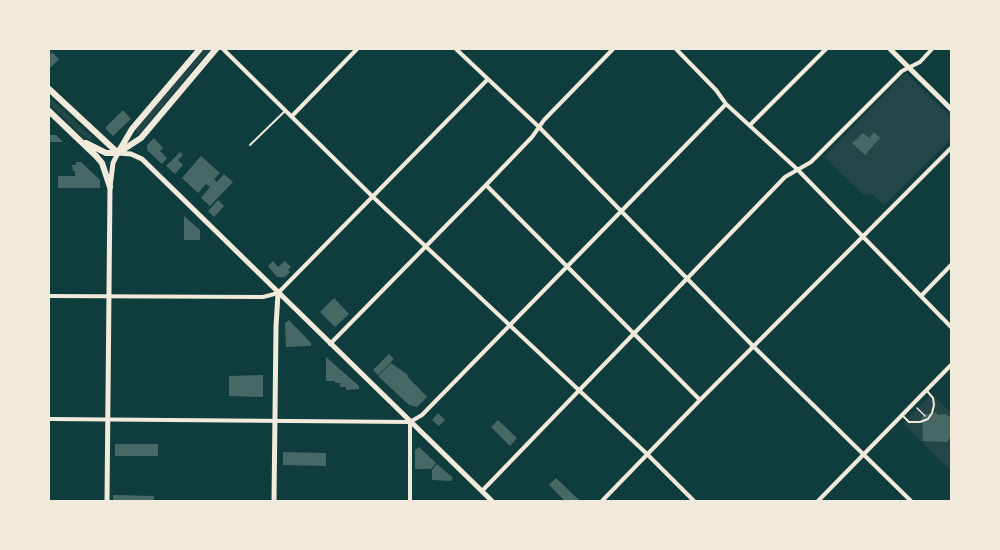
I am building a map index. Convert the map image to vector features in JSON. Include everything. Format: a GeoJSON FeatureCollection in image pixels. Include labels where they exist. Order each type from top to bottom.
{"type":"FeatureCollection","features":[{"type":"Feature","properties":{"kind":"main road"},"geometry":{"type":"LineString","coordinates":[[118,153],[132,129],[200,49]]}},
{"type":"Feature","properties":{"kind":"main road"},"geometry":{"type":"LineString","coordinates":[[74,135],[98,150],[106,153],[118,153],[141,138],[216,49]]}},
{"type":"Feature","properties":{"kind":"main road"},"geometry":{"type":"LineString","coordinates":[[49,89],[118,153]]}},
{"type":"Feature","properties":{"kind":"main road"},"geometry":{"type":"LineString","coordinates":[[49,111],[102,163],[110,187]]}},
{"type":"Feature","properties":{"kind":"street"},"geometry":{"type":"LineString","coordinates":[[223,49],[425,246],[510,324],[647,454],[694,501]]}},
{"type":"Feature","properties":{"kind":"street"},"geometry":{"type":"LineString","coordinates":[[292,116],[357,49]]}},
{"type":"Feature","properties":{"kind":"street"},"geometry":{"type":"LineString","coordinates":[[456,49],[487,80],[539,127],[620,212],[688,278],[754,347],[911,501]]}},
{"type":"Feature","properties":{"kind":"street"},"geometry":{"type":"LineString","coordinates":[[330,344],[486,185],[613,49]]}},
{"type":"Feature","properties":{"kind":"street"},"geometry":{"type":"LineString","coordinates":[[676,49],[716,90],[726,104],[797,169],[951,327]]}},
{"type":"Feature","properties":{"kind":"street"},"geometry":{"type":"LineString","coordinates":[[750,125],[826,49]]}},
{"type":"Feature","properties":{"kind":"street"},"geometry":{"type":"LineString","coordinates":[[890,49],[951,109]]}},
{"type":"Feature","properties":{"kind":"street"},"geometry":{"type":"LineString","coordinates":[[482,491],[578,389],[634,334],[785,177],[811,162],[902,71],[920,62],[932,49]]}},
{"type":"Feature","properties":{"kind":"street"},"geometry":{"type":"LineString","coordinates":[[49,296],[263,297],[278,293],[487,80]]}},
{"type":"Feature","properties":{"kind":"street"},"geometry":{"type":"LineString","coordinates":[[49,419],[410,422],[422,415],[726,104]]}},
{"type":"Feature","properties":{"kind":"street"},"geometry":{"type":"LineString","coordinates":[[602,501],[862,236],[951,148]]}},
{"type":"Feature","properties":{"kind":"street"},"geometry":{"type":"LineString","coordinates":[[107,501],[109,420],[110,187],[112,163],[118,153],[131,154],[142,159],[492,501]]}},
{"type":"Feature","properties":{"kind":"street"},"geometry":{"type":"LineString","coordinates":[[486,185],[700,400]]}},
{"type":"Feature","properties":{"kind":"street"},"geometry":{"type":"LineString","coordinates":[[921,296],[951,265]]}},
{"type":"Feature","properties":{"kind":"street"},"geometry":{"type":"LineString","coordinates":[[274,501],[274,422],[278,293]]}},
{"type":"Feature","properties":{"kind":"street"},"geometry":{"type":"LineString","coordinates":[[818,501],[951,365]]}},
{"type":"Feature","properties":{"kind":"street"},"geometry":{"type":"LineString","coordinates":[[410,422],[410,501]]}},
{"type":"Feature","properties":{"kind":"lane"},"geometry":{"type":"LineString","coordinates":[[250,146],[286,110]]}},
{"type":"Feature","properties":{"kind":"lane"},"geometry":{"type":"LineString","coordinates":[[902,415],[909,422],[920,422],[928,419],[932,413],[934,401],[926,391]]}},
{"type":"Feature","properties":{"kind":"path"},"geometry":{"type":"LineString","coordinates":[[917,408],[928,419]]}},
{"type":"Feature","properties":{"kind":"shaded area"},"geometry":{"type":"Polygon","coordinates":[[[205,49],[210,49],[139,134],[135,135],[137,128],[205,49]]]}},
{"type":"Feature","properties":{"kind":"shaded area"},"geometry":{"type":"Polygon","coordinates":[[[907,74],[951,117],[951,139],[884,205],[872,194],[864,195],[824,157],[903,75],[907,74]]]}},
{"type":"Feature","properties":{"kind":"shaded area"},"geometry":{"type":"Polygon","coordinates":[[[49,97],[91,136],[92,141],[78,132],[49,103],[49,97]]]}},
{"type":"Feature","properties":{"kind":"shaded area"},"geometry":{"type":"Polygon","coordinates":[[[932,394],[951,413],[951,467],[949,469],[903,423],[932,394]]]}},
{"type":"Feature","properties":{"kind":"building"},"geometry":{"type":"Polygon","coordinates":[[[52,52],[59,59],[49,69],[49,55],[52,52]]]}},
{"type":"Feature","properties":{"kind":"building"},"geometry":{"type":"Polygon","coordinates":[[[123,110],[131,119],[113,136],[105,128],[123,110]]]}},
{"type":"Feature","properties":{"kind":"building"},"geometry":{"type":"Polygon","coordinates":[[[874,132],[880,138],[865,155],[852,143],[863,133],[869,138],[874,132]]]}},
{"type":"Feature","properties":{"kind":"building"},"geometry":{"type":"Polygon","coordinates":[[[49,135],[56,135],[63,142],[49,142],[49,135]]]}},
{"type":"Feature","properties":{"kind":"building"},"geometry":{"type":"Polygon","coordinates":[[[154,138],[163,148],[160,151],[167,158],[162,164],[147,150],[147,145],[154,138]]]}},
{"type":"Feature","properties":{"kind":"building"},"geometry":{"type":"Polygon","coordinates":[[[180,152],[183,155],[178,160],[183,165],[175,174],[166,166],[180,152]]]}},
{"type":"Feature","properties":{"kind":"building"},"geometry":{"type":"Polygon","coordinates":[[[201,156],[220,173],[214,179],[217,182],[224,174],[233,182],[210,206],[201,198],[210,187],[206,184],[198,193],[182,178],[201,156]]]}},
{"type":"Feature","properties":{"kind":"building"},"geometry":{"type":"Polygon","coordinates":[[[76,162],[81,162],[100,180],[100,188],[58,188],[58,176],[75,176],[75,171],[73,171],[72,165],[76,165],[76,162]]]}},
{"type":"Feature","properties":{"kind":"building"},"geometry":{"type":"Polygon","coordinates":[[[218,200],[224,206],[214,217],[208,211],[218,200]]]}},
{"type":"Feature","properties":{"kind":"building"},"geometry":{"type":"Polygon","coordinates":[[[184,216],[200,230],[200,240],[184,240],[184,216]]]}},
{"type":"Feature","properties":{"kind":"building"},"geometry":{"type":"Polygon","coordinates":[[[273,261],[278,267],[285,261],[291,267],[288,270],[290,272],[285,277],[277,277],[268,266],[273,261]]]}},
{"type":"Feature","properties":{"kind":"building"},"geometry":{"type":"Polygon","coordinates":[[[334,298],[349,314],[335,327],[320,312],[334,298]]]}},
{"type":"Feature","properties":{"kind":"building"},"geometry":{"type":"Polygon","coordinates":[[[289,320],[311,343],[311,346],[286,347],[285,323],[289,320]]]}},
{"type":"Feature","properties":{"kind":"building"},"geometry":{"type":"Polygon","coordinates":[[[389,354],[394,359],[378,375],[373,370],[389,354]]]}},
{"type":"Feature","properties":{"kind":"building"},"geometry":{"type":"Polygon","coordinates":[[[326,357],[359,386],[359,389],[346,390],[346,387],[340,387],[340,383],[335,383],[335,381],[326,381],[326,357]]]}},
{"type":"Feature","properties":{"kind":"building"},"geometry":{"type":"Polygon","coordinates":[[[391,363],[408,375],[407,376],[427,397],[417,407],[409,405],[378,376],[391,363]]]}},
{"type":"Feature","properties":{"kind":"building"},"geometry":{"type":"Polygon","coordinates":[[[263,375],[263,397],[229,396],[229,376],[263,375]]]}},
{"type":"Feature","properties":{"kind":"building"},"geometry":{"type":"Polygon","coordinates":[[[936,412],[938,415],[945,414],[950,417],[951,436],[947,442],[923,441],[922,418],[925,414],[934,414],[936,412]]]}},
{"type":"Feature","properties":{"kind":"building"},"geometry":{"type":"Polygon","coordinates":[[[438,413],[445,420],[439,426],[432,420],[438,413]]]}},
{"type":"Feature","properties":{"kind":"building"},"geometry":{"type":"Polygon","coordinates":[[[498,420],[517,438],[510,446],[491,427],[498,420]]]}},
{"type":"Feature","properties":{"kind":"building"},"geometry":{"type":"Polygon","coordinates":[[[115,444],[158,444],[158,456],[115,456],[115,444]]]}},
{"type":"Feature","properties":{"kind":"building"},"geometry":{"type":"Polygon","coordinates":[[[419,447],[436,463],[431,469],[415,469],[415,450],[419,447]]]}},
{"type":"Feature","properties":{"kind":"building"},"geometry":{"type":"Polygon","coordinates":[[[283,452],[326,453],[326,466],[283,465],[283,452]]]}},
{"type":"Feature","properties":{"kind":"building"},"geometry":{"type":"Polygon","coordinates":[[[437,464],[453,478],[451,481],[432,480],[432,470],[437,464]]]}},
{"type":"Feature","properties":{"kind":"building"},"geometry":{"type":"Polygon","coordinates":[[[556,478],[580,501],[565,501],[549,485],[556,478]]]}},
{"type":"Feature","properties":{"kind":"building"},"geometry":{"type":"Polygon","coordinates":[[[113,495],[154,496],[154,501],[113,501],[113,495]]]}}]}
